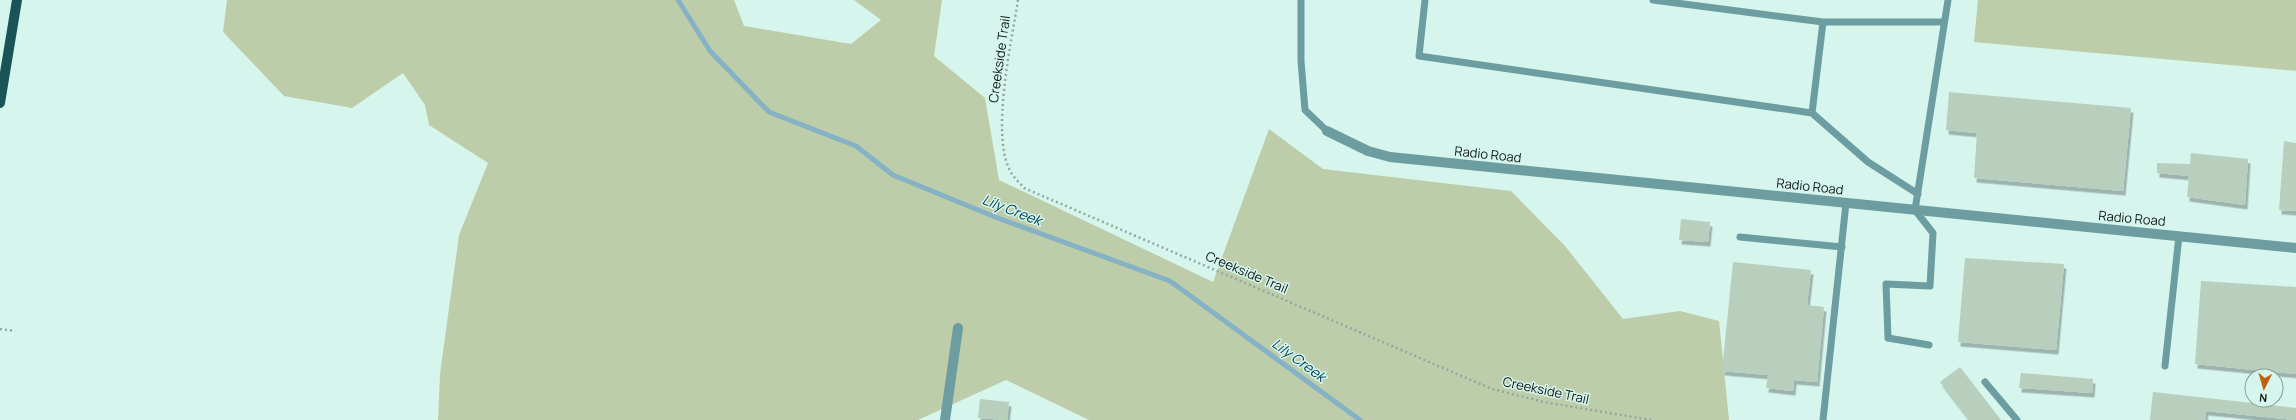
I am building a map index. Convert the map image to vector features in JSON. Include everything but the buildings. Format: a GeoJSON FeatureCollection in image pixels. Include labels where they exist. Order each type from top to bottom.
{"type":"FeatureCollection","features":[{"type":"Feature","properties":{"kind":"main road"},"geometry":{"type":"LineString","coordinates":[[0,103],[17,0]]}},
{"type":"Feature","properties":{"kind":"street","name":"Radio Road"},"geometry":{"type":"LineString","coordinates":[[1327,131],[1368,151],[1390,157],[2296,248]]}},
{"type":"Feature","properties":{"kind":"street"},"geometry":{"type":"LineString","coordinates":[[945,420],[958,328]]}},
{"type":"Feature","properties":{"kind":"lane"},"geometry":{"type":"LineString","coordinates":[[1301,0],[1300,61],[1305,110],[1327,131]]}},
{"type":"Feature","properties":{"kind":"lane"},"geometry":{"type":"LineString","coordinates":[[1425,0],[1419,56],[1812,113],[1868,162],[1918,194]]}},
{"type":"Feature","properties":{"kind":"lane"},"geometry":{"type":"LineString","coordinates":[[1653,0],[1823,22],[1944,22]]}},
{"type":"Feature","properties":{"kind":"lane"},"geometry":{"type":"LineString","coordinates":[[1929,345],[1888,338],[1886,284],[1930,286],[1933,233],[1915,210],[1948,0]]}},
{"type":"Feature","properties":{"kind":"lane"},"geometry":{"type":"LineString","coordinates":[[1812,113],[1823,22]]}},
{"type":"Feature","properties":{"kind":"lane"},"geometry":{"type":"LineString","coordinates":[[1823,420],[1846,203]]}},
{"type":"Feature","properties":{"kind":"lane"},"geometry":{"type":"LineString","coordinates":[[2165,366],[2179,236]]}},
{"type":"Feature","properties":{"kind":"lane"},"geometry":{"type":"LineString","coordinates":[[1740,237],[1842,247]]}},
{"type":"Feature","properties":{"kind":"lane"},"geometry":{"type":"LineString","coordinates":[[1985,382],[2017,420]]}},
{"type":"Feature","properties":{"kind":"path","name":"Creekside Trail"},"geometry":{"type":"LineString","coordinates":[[1018,0],[1002,97],[1001,122],[1006,158],[1011,174],[1024,188],[1492,389],[1544,402],[1651,420]]}},
{"type":"Feature","properties":{"kind":"path"},"geometry":{"type":"LineString","coordinates":[[0,330],[15,331]]}},
{"type":"Feature","properties":{"kind":"green space"},"geometry":{"type":"Polygon","coordinates":[[[227,0],[734,0],[744,26],[851,44],[881,20],[854,0],[942,0],[934,56],[985,98],[999,180],[1213,282],[1269,129],[1323,169],[1511,191],[1565,246],[1623,319],[1680,311],[1719,321],[1729,420],[1089,420],[1006,380],[918,420],[438,420],[440,374],[459,235],[488,163],[429,125],[425,105],[403,73],[352,108],[284,96],[223,32],[227,0]]]}},
{"type":"Feature","properties":{"kind":"green space"},"geometry":{"type":"Polygon","coordinates":[[[1978,0],[2296,0],[2296,71],[1974,42],[1978,0]]]}},
{"type":"Feature","properties":{"kind":"waterway","name":"Lily Creek"},"geometry":{"type":"LineString","coordinates":[[678,0],[710,51],[769,112],[856,146],[893,175],[995,217],[1170,281],[1360,420]]}}]}
